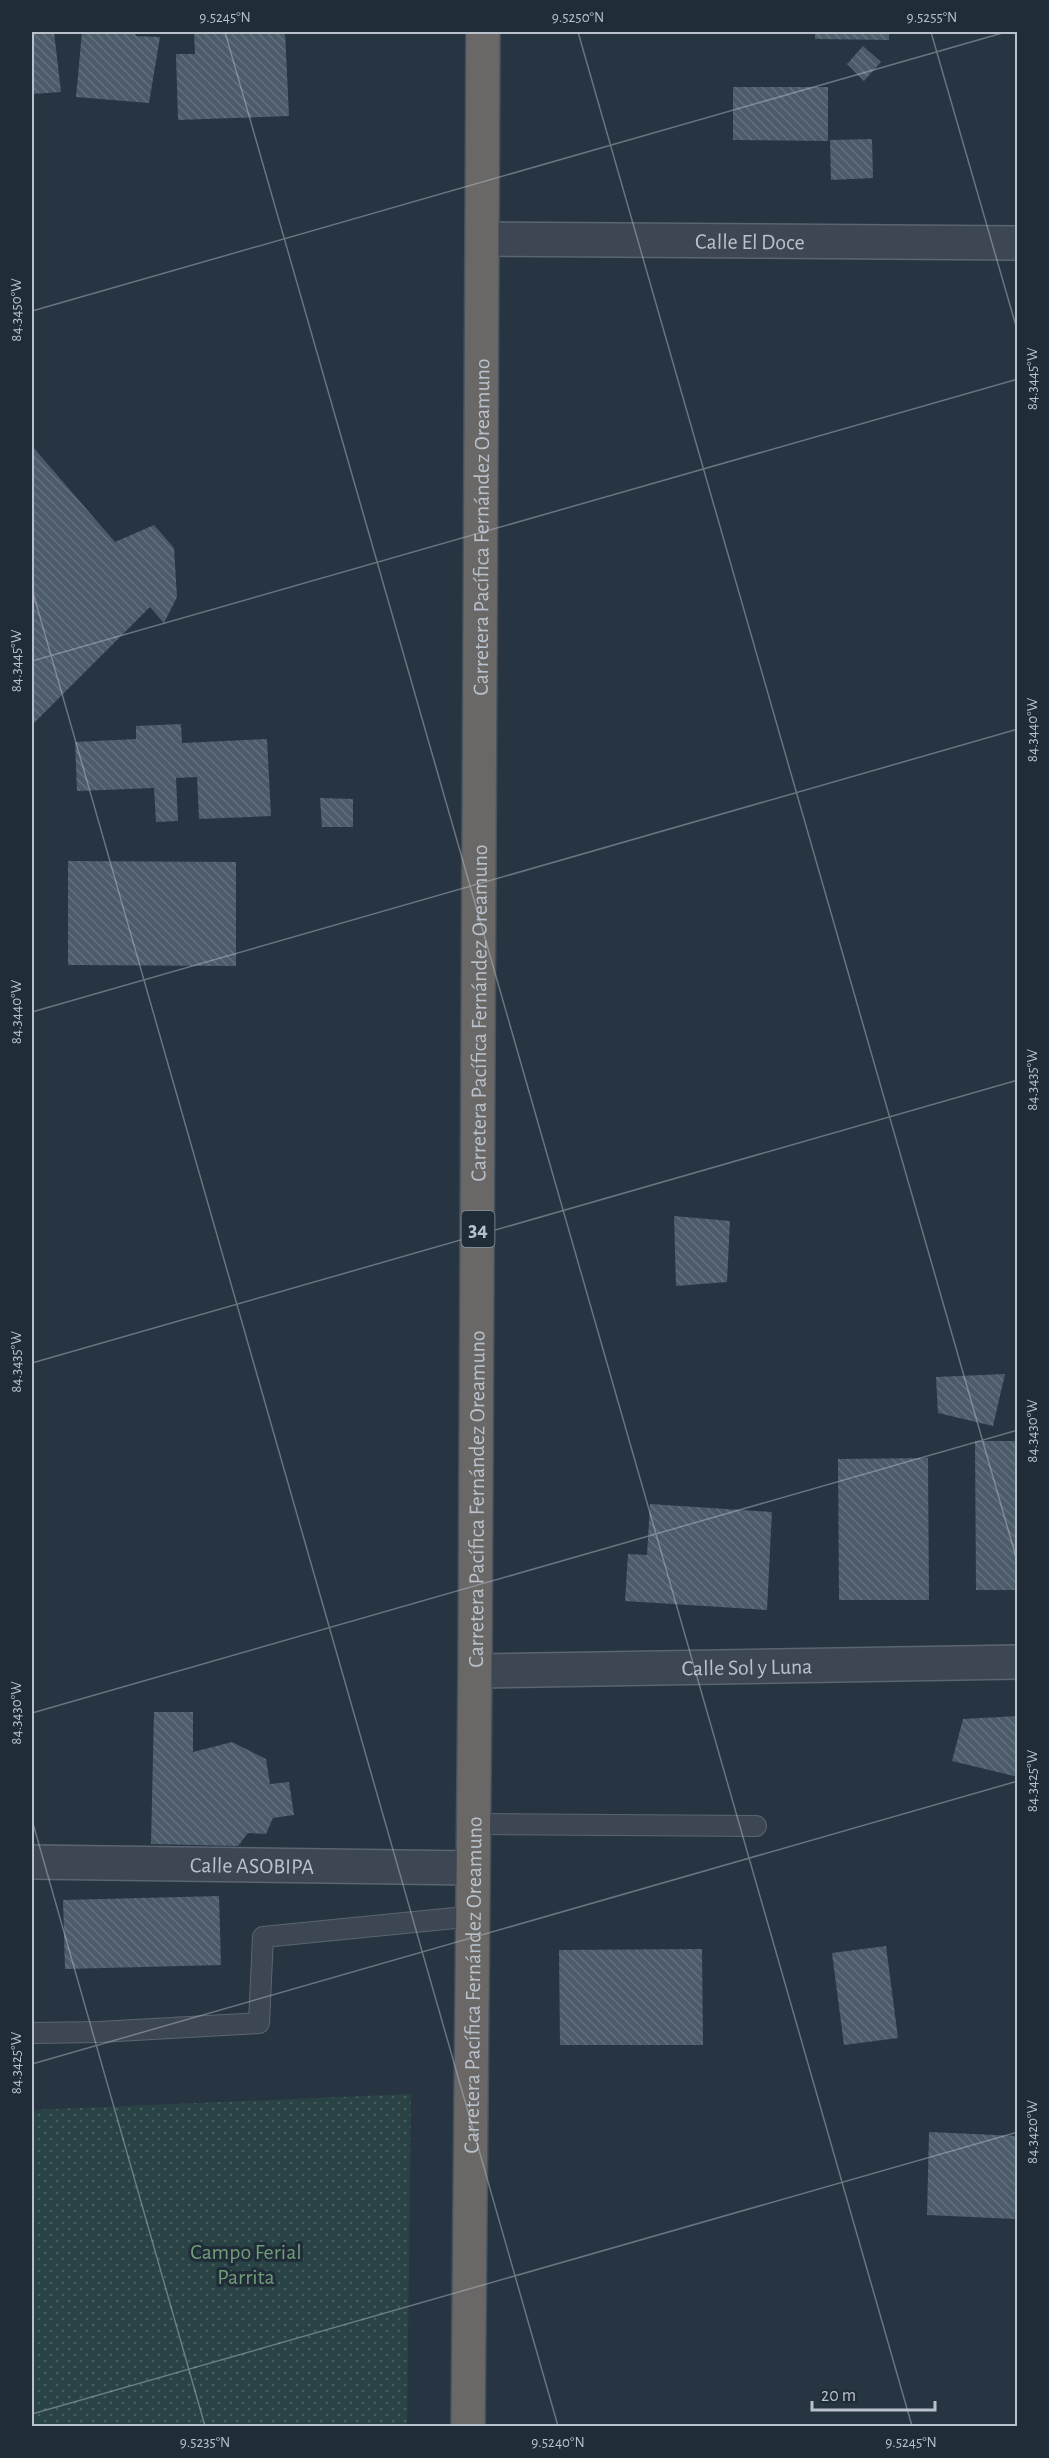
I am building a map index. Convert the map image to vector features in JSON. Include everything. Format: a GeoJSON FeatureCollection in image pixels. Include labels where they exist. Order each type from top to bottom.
{"type":"FeatureCollection","features":[{"type":"Feature","properties":{"kind":"highway","name":"Carretera Pacífica Fernández Oreamuno"},"geometry":{"type":"LineString","coordinates":[[468,2427],[475,1671],[483,32]]}},
{"type":"Feature","properties":{"kind":"street","name":"Calle El Doce"},"geometry":{"type":"LineString","coordinates":[[482,239],[1017,243]]}},
{"type":"Feature","properties":{"kind":"street","name":"Calle Sol y Luna"},"geometry":{"type":"LineString","coordinates":[[475,1671],[1017,1662]]}},
{"type":"Feature","properties":{"kind":"street","name":"Calle ASOBIPA"},"geometry":{"type":"LineString","coordinates":[[32,1862],[473,1868]]}},
{"type":"Feature","properties":{"kind":"lane"},"geometry":{"type":"LineString","coordinates":[[473,1824],[756,1826]]}},
{"type":"Feature","properties":{"kind":"lane"},"geometry":{"type":"LineString","coordinates":[[32,2033],[99,2032],[259,2023],[263,1937],[455,1918],[473,1913]]}},
{"type":"Feature","properties":{"kind":"green space","name":"Campo Ferial Parrita"},"geometry":{"type":"Polygon","coordinates":[[[411,2094],[407,2426],[32,2426],[32,2110],[411,2094]]]}},
{"type":"Feature","properties":{"kind":"building"},"geometry":{"type":"Polygon","coordinates":[[[32,32],[54,32],[61,92],[32,94],[32,32]]]}},
{"type":"Feature","properties":{"kind":"building"},"geometry":{"type":"Polygon","coordinates":[[[82,32],[135,32],[136,36],[160,37],[149,103],[76,97],[82,32]]]}},
{"type":"Feature","properties":{"kind":"building"},"geometry":{"type":"Polygon","coordinates":[[[194,32],[285,32],[289,116],[178,120],[176,54],[195,54],[194,32]]]}},
{"type":"Feature","properties":{"kind":"building"},"geometry":{"type":"Polygon","coordinates":[[[815,32],[889,32],[889,40],[815,39],[815,32]]]}},
{"type":"Feature","properties":{"kind":"building"},"geometry":{"type":"Polygon","coordinates":[[[863,46],[881,62],[864,81],[847,64],[863,46]]]}},
{"type":"Feature","properties":{"kind":"building"},"geometry":{"type":"Polygon","coordinates":[[[733,87],[828,87],[828,141],[733,140],[733,87]]]}},
{"type":"Feature","properties":{"kind":"building"},"geometry":{"type":"Polygon","coordinates":[[[872,139],[873,178],[831,180],[830,140],[872,139]]]}},
{"type":"Feature","properties":{"kind":"building"},"geometry":{"type":"Polygon","coordinates":[[[32,446],[115,542],[154,525],[174,548],[177,597],[164,623],[150,607],[32,725],[32,446]]]}},
{"type":"Feature","properties":{"kind":"building"},"geometry":{"type":"Polygon","coordinates":[[[181,724],[182,743],[267,739],[271,816],[199,819],[197,777],[176,778],[178,821],[156,822],[154,788],[77,791],[75,742],[136,739],[136,726],[181,724]]]}},
{"type":"Feature","properties":{"kind":"building"},"geometry":{"type":"Polygon","coordinates":[[[320,798],[353,799],[353,827],[322,827],[320,798]]]}},
{"type":"Feature","properties":{"kind":"building"},"geometry":{"type":"Polygon","coordinates":[[[68,861],[236,862],[236,966],[68,965],[68,861]]]}},
{"type":"Feature","properties":{"kind":"building"},"geometry":{"type":"Polygon","coordinates":[[[674,1216],[730,1221],[727,1282],[676,1286],[674,1216]]]}},
{"type":"Feature","properties":{"kind":"building"},"geometry":{"type":"Polygon","coordinates":[[[1005,1374],[993,1426],[938,1413],[936,1377],[1005,1374]]]}},
{"type":"Feature","properties":{"kind":"building"},"geometry":{"type":"Polygon","coordinates":[[[975,1441],[1018,1441],[1018,1590],[976,1590],[975,1441]]]}},
{"type":"Feature","properties":{"kind":"building"},"geometry":{"type":"Polygon","coordinates":[[[928,1458],[929,1600],[839,1600],[838,1459],[928,1458]]]}},
{"type":"Feature","properties":{"kind":"building"},"geometry":{"type":"Polygon","coordinates":[[[650,1504],[772,1512],[767,1610],[625,1601],[628,1554],[647,1555],[650,1504]]]}},
{"type":"Feature","properties":{"kind":"building"},"geometry":{"type":"Polygon","coordinates":[[[154,1712],[193,1712],[193,1752],[232,1742],[266,1759],[270,1784],[289,1782],[294,1815],[273,1818],[266,1834],[248,1833],[238,1846],[151,1844],[154,1712]]]}},
{"type":"Feature","properties":{"kind":"building"},"geometry":{"type":"Polygon","coordinates":[[[1018,1716],[1018,1777],[952,1761],[963,1719],[1018,1716]]]}},
{"type":"Feature","properties":{"kind":"building"},"geometry":{"type":"Polygon","coordinates":[[[219,1896],[221,1965],[65,1969],[63,1900],[219,1896]]]}},
{"type":"Feature","properties":{"kind":"building"},"geometry":{"type":"Polygon","coordinates":[[[886,1946],[898,2038],[844,2045],[832,1953],[886,1946]]]}},
{"type":"Feature","properties":{"kind":"building"},"geometry":{"type":"Polygon","coordinates":[[[702,1949],[703,2045],[560,2045],[559,1950],[702,1949]]]}},
{"type":"Feature","properties":{"kind":"building"},"geometry":{"type":"Polygon","coordinates":[[[929,2132],[1018,2136],[1015,2219],[927,2215],[929,2132]]]}}]}
